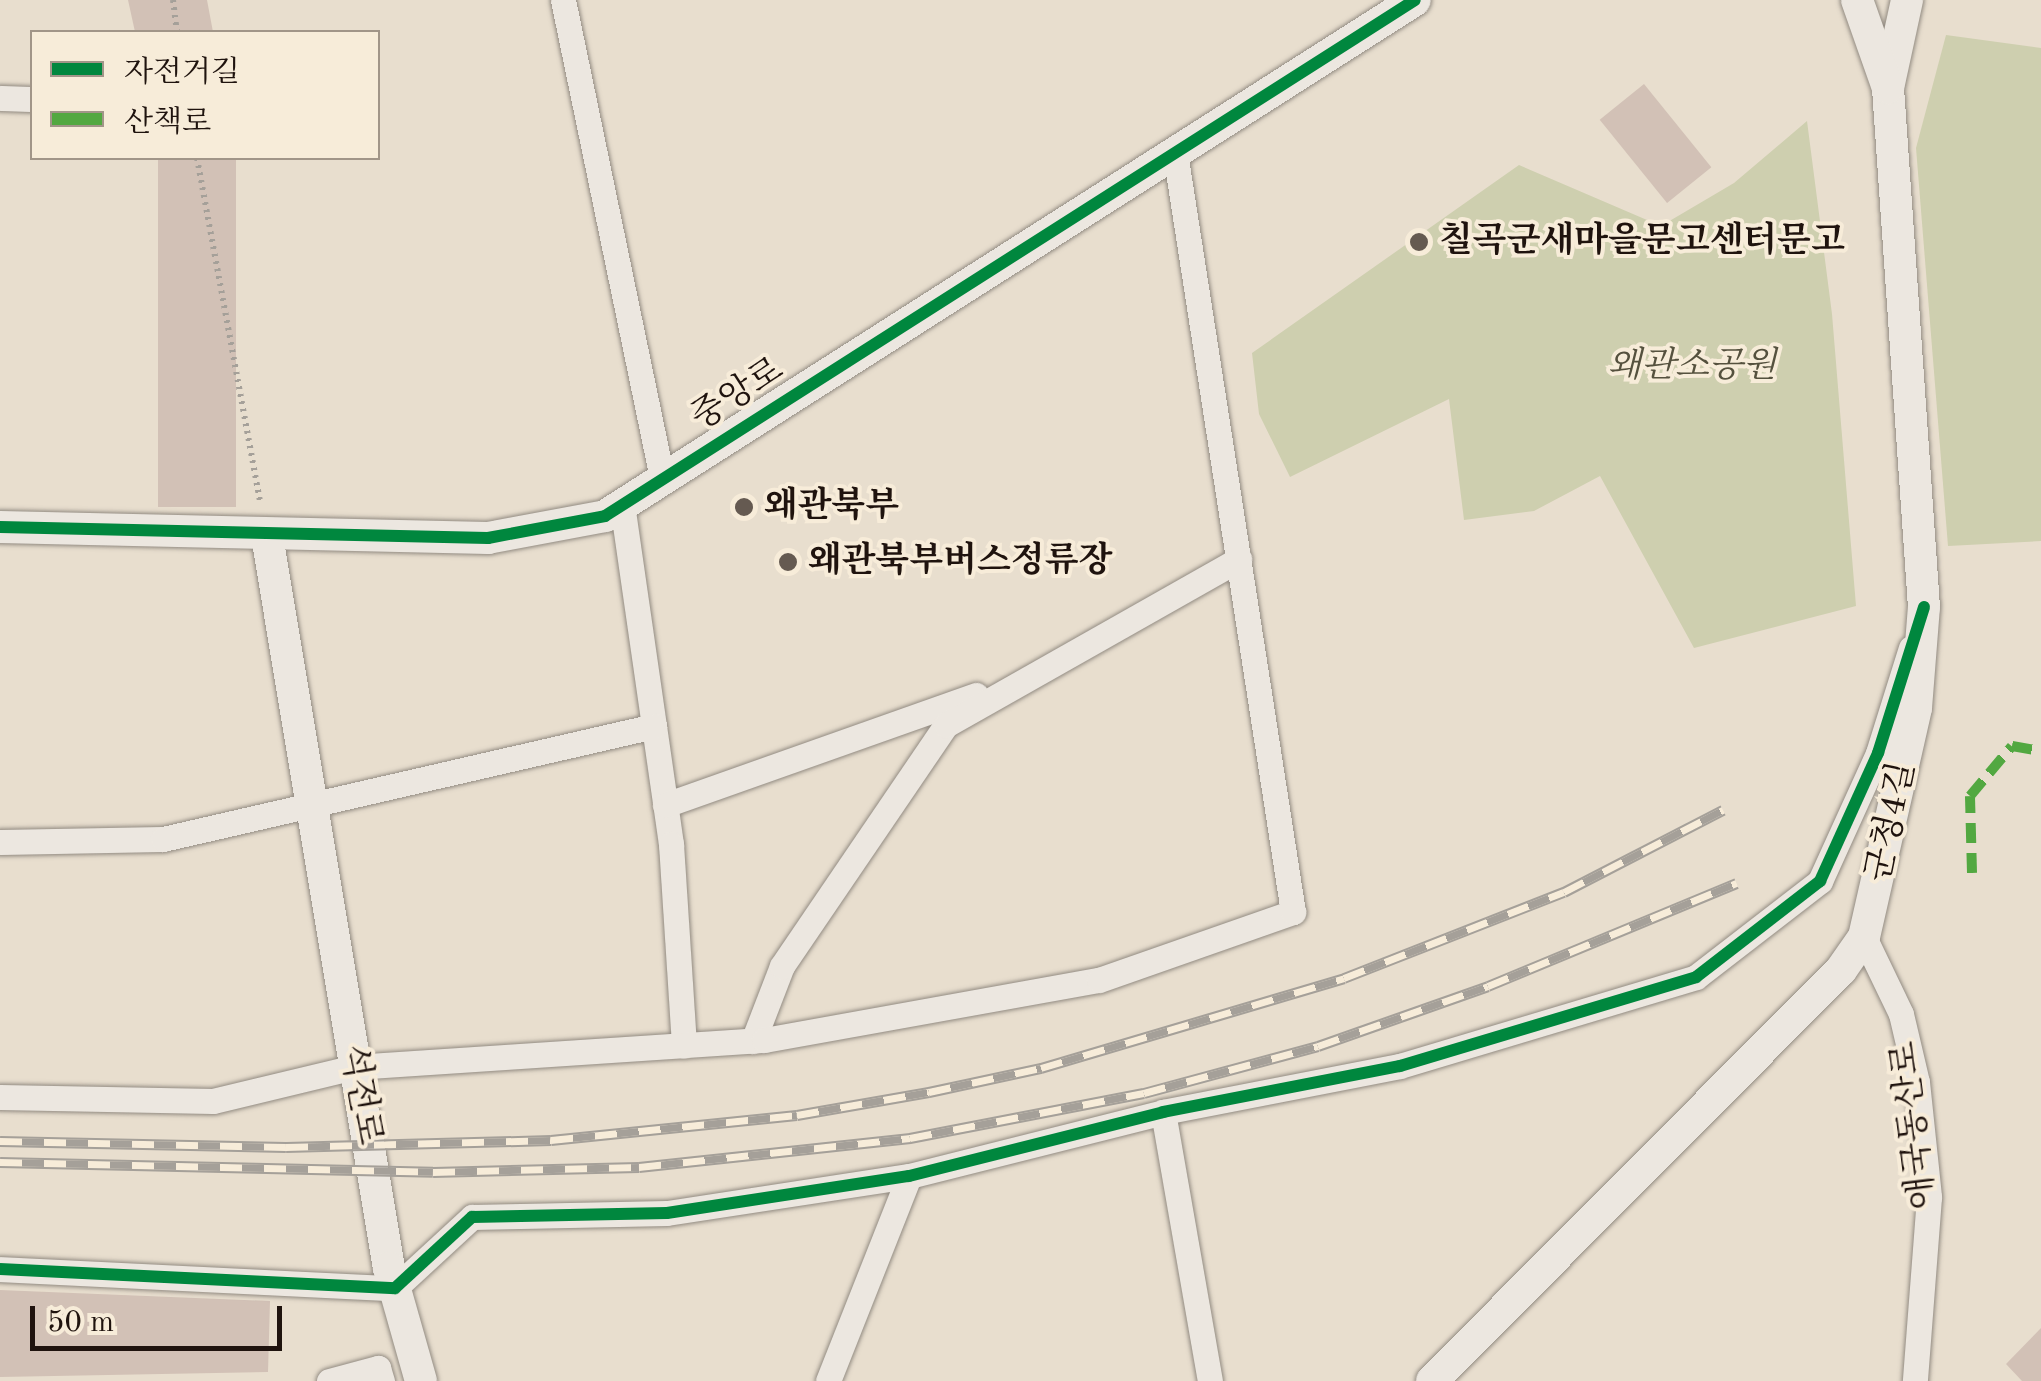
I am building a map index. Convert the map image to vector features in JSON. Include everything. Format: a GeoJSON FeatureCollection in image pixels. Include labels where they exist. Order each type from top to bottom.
{"type":"FeatureCollection","features":[{"type":"Feature","properties":{"kind":"street"},"geometry":{"type":"LineString","coordinates":[[564,0],[662,479]]}},
{"type":"Feature","properties":{"kind":"street","name":"중앙로"},"geometry":{"type":"LineString","coordinates":[[0,527],[488,538],[605,516],[1415,0]]}},
{"type":"Feature","properties":{"kind":"street","name":"군청4길"},"geometry":{"type":"LineString","coordinates":[[1432,1381],[1841,970],[1864,938],[1916,708],[1924,606],[1888,88],[1857,0]]}},
{"type":"Feature","properties":{"kind":"street","name":"군청4길"},"geometry":{"type":"LineString","coordinates":[[1888,88],[1907,0]]}},
{"type":"Feature","properties":{"kind":"street"},"geometry":{"type":"LineString","coordinates":[[0,98],[30,99]]}},
{"type":"Feature","properties":{"kind":"street"},"geometry":{"type":"LineString","coordinates":[[0,1097],[213,1101],[356,1067],[753,1041],[1099,980],[1293,912],[1175,152]]}},
{"type":"Feature","properties":{"kind":"street"},"geometry":{"type":"LineString","coordinates":[[622,504],[665,805],[684,1046]]}},
{"type":"Feature","properties":{"kind":"street","name":"석전로"},"geometry":{"type":"LineString","coordinates":[[267,536],[394,1288],[421,1381]]}},
{"type":"Feature","properties":{"kind":"street"},"geometry":{"type":"LineString","coordinates":[[753,1041],[782,966],[946,725],[1239,559]]}},
{"type":"Feature","properties":{"kind":"street"},"geometry":{"type":"LineString","coordinates":[[0,1269],[394,1288],[472,1217],[667,1213],[909,1176],[1164,1112],[1400,1066],[1696,978],[1820,880],[1878,753],[1924,606]]}},
{"type":"Feature","properties":{"kind":"street"},"geometry":{"type":"LineString","coordinates":[[665,805],[1036,674]]}},
{"type":"Feature","properties":{"kind":"street"},"geometry":{"type":"LineString","coordinates":[[0,842],[164,840],[654,726]]}},
{"type":"Feature","properties":{"kind":"street","name":"애국동산로"},"geometry":{"type":"LineString","coordinates":[[1864,938],[1901,1014],[1917,1082],[1930,1197],[1915,1381]]}},
{"type":"Feature","properties":{"kind":"street"},"geometry":{"type":"LineString","coordinates":[[1164,1112],[1210,1381]]}},
{"type":"Feature","properties":{"kind":"street"},"geometry":{"type":"LineString","coordinates":[[828,1381],[909,1176]]}},
{"type":"Feature","properties":{"kind":"street"},"geometry":{"type":"LineString","coordinates":[[329,1381],[378,1368],[382,1381]]}},
{"type":"Feature","properties":{"kind":"path"},"geometry":{"type":"LineString","coordinates":[[172,0],[177,30]]}},
{"type":"Feature","properties":{"kind":"path"},"geometry":{"type":"LineString","coordinates":[[197,160],[267,536]]}},
{"type":"Feature","properties":{"kind":"green space"},"geometry":{"type":"Polygon","coordinates":[[[1946,35],[2041,48],[2041,541],[1948,546],[1916,148],[1946,35]]]}},
{"type":"Feature","properties":{"kind":"green space","name":"왜관소공원"},"geometry":{"type":"Polygon","coordinates":[[[1807,121],[1832,314],[1856,606],[1694,648],[1600,476],[1534,511],[1464,520],[1449,399],[1290,477],[1259,414],[1252,353],[1519,165],[1661,226],[1734,183],[1807,121]]]}},
{"type":"Feature","properties":{"kind":"building"},"geometry":{"type":"Polygon","coordinates":[[[128,0],[207,0],[213,30],[135,30],[128,0]]]}},
{"type":"Feature","properties":{"kind":"building"},"geometry":{"type":"Polygon","coordinates":[[[1644,84],[1711,167],[1667,203],[1600,120],[1644,84]]]}},
{"type":"Feature","properties":{"kind":"building"},"geometry":{"type":"Polygon","coordinates":[[[158,160],[236,160],[236,507],[158,507],[158,160]]]}},
{"type":"Feature","properties":{"kind":"building"},"geometry":{"type":"Polygon","coordinates":[[[0,1290],[270,1301],[268,1372],[0,1377],[0,1290]]]}},
{"type":"Feature","properties":{"kind":"building"},"geometry":{"type":"Polygon","coordinates":[[[2041,1328],[2041,1381],[2022,1381],[2006,1364],[2041,1328]]]}},
{"type":"Feature","properties":{"kind":"railway"},"geometry":{"type":"LineString","coordinates":[[0,1141],[286,1147],[551,1140],[797,1115],[929,1092],[1041,1068],[1344,978],[1564,892],[1723,810]]}},
{"type":"Feature","properties":{"kind":"railway"},"geometry":{"type":"LineString","coordinates":[[0,1162],[433,1172],[639,1167],[910,1138],[1144,1093],[1318,1046],[1488,986],[1737,883]]}},
{"type":"Feature","properties":{"kind":"marked path"},"geometry":{"type":"LineString","coordinates":[[1972,873],[1970,796],[2012,746],[2041,751]]}},
{"type":"Feature","properties":{"kind":"cycle path"},"geometry":{"type":"LineString","coordinates":[[0,527],[488,538],[605,516],[1415,0]]}},
{"type":"Feature","properties":{"kind":"cycle path"},"geometry":{"type":"LineString","coordinates":[[0,1269],[395,1288],[472,1217],[667,1213],[909,1176],[1163,1112],[1400,1066],[1696,977],[1820,881],[1878,753],[1924,607]]}},
{"type":"Feature","properties":{"kind":"place","name":"칠곡군새마을문고센터문고"},"geometry":{"type":"Point","coordinates":[1419,242]}},
{"type":"Feature","properties":{"kind":"place","name":"왜관북부"},"geometry":{"type":"Point","coordinates":[744,507]}},
{"type":"Feature","properties":{"kind":"place","name":"왜관북부버스정류장"},"geometry":{"type":"Point","coordinates":[788,562]}}]}
